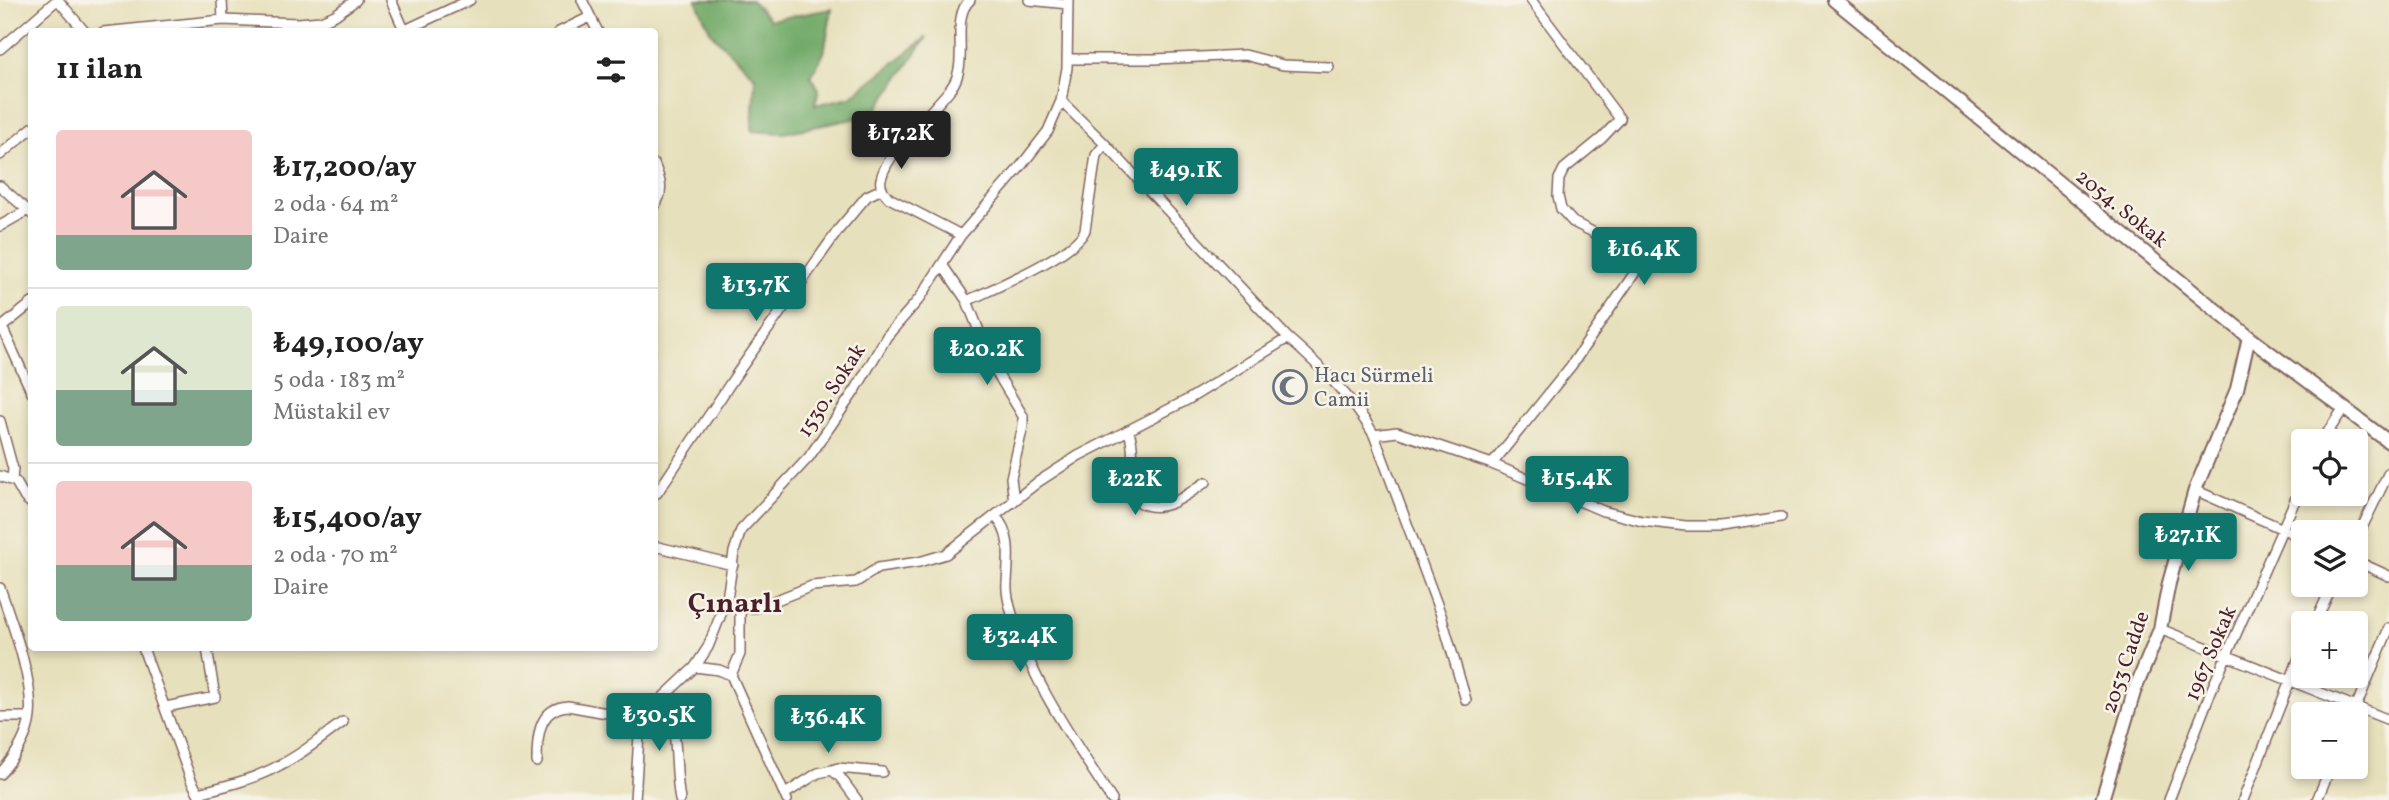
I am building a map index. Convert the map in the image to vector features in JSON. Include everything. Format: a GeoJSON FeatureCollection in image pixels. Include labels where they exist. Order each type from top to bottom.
{"type":"FeatureCollection","features":[{"type":"Feature","properties":{"kind":"main road","name":"2054. Sokak"},"geometry":{"type":"LineString","coordinates":[[1834,0],[2249,337],[2389,442]]}},
{"type":"Feature","properties":{"kind":"main road","name":"2053 Cadde"},"geometry":{"type":"LineString","coordinates":[[2102,800],[2134,692],[2160,629],[2168,583],[2194,489],[2236,389],[2249,337]]}},
{"type":"Feature","properties":{"kind":"street"},"geometry":{"type":"LineString","coordinates":[[0,49],[57,0],[82,28]]}},
{"type":"Feature","properties":{"kind":"street"},"geometry":{"type":"LineString","coordinates":[[222,0],[223,20]]}},
{"type":"Feature","properties":{"kind":"street"},"geometry":{"type":"LineString","coordinates":[[170,28],[223,20],[299,27],[335,15],[356,0]]}},
{"type":"Feature","properties":{"kind":"street"},"geometry":{"type":"LineString","coordinates":[[391,0],[404,28]]}},
{"type":"Feature","properties":{"kind":"street"},"geometry":{"type":"LineString","coordinates":[[411,28],[470,0]]}},
{"type":"Feature","properties":{"kind":"street"},"geometry":{"type":"LineString","coordinates":[[582,0],[596,28]]}},
{"type":"Feature","properties":{"kind":"street"},"geometry":{"type":"LineString","coordinates":[[961,235],[890,198],[882,189],[881,180],[886,166],[956,80],[961,65],[962,14],[970,0]]}},
{"type":"Feature","properties":{"kind":"street"},"geometry":{"type":"LineString","coordinates":[[1029,0],[1068,2]]}},
{"type":"Feature","properties":{"kind":"street"},"geometry":{"type":"LineString","coordinates":[[1492,464],[1571,366],[1642,262],[1638,255],[1573,222],[1561,209],[1558,189],[1564,169],[1602,138],[1620,119],[1531,0]]}},
{"type":"Feature","properties":{"kind":"street","name":"1530. Sokak"},"geometry":{"type":"LineString","coordinates":[[640,719],[695,667],[708,647],[723,607],[741,530],[809,457],[856,389],[887,336],[920,298],[961,235],[1048,131],[1061,101],[1068,59],[1068,2]]}},
{"type":"Feature","properties":{"kind":"street"},"geometry":{"type":"LineString","coordinates":[[567,28],[590,17]]}},
{"type":"Feature","properties":{"kind":"street"},"geometry":{"type":"LineString","coordinates":[[1068,59],[1245,55],[1283,65],[1329,67]]}},
{"type":"Feature","properties":{"kind":"street"},"geometry":{"type":"LineString","coordinates":[[1061,101],[1288,338],[1310,357],[1366,420],[1438,605],[1466,700]]}},
{"type":"Feature","properties":{"kind":"street"},"geometry":{"type":"LineString","coordinates":[[0,155],[28,131]]}},
{"type":"Feature","properties":{"kind":"street"},"geometry":{"type":"LineString","coordinates":[[967,301],[1020,276],[1082,237],[1096,155],[1105,144]]}},
{"type":"Feature","properties":{"kind":"street"},"geometry":{"type":"LineString","coordinates":[[658,178],[661,189],[658,201]]}},
{"type":"Feature","properties":{"kind":"street"},"geometry":{"type":"LineString","coordinates":[[0,186],[28,210]]}},
{"type":"Feature","properties":{"kind":"street"},"geometry":{"type":"LineString","coordinates":[[658,492],[843,223],[867,196],[882,189]]}},
{"type":"Feature","properties":{"kind":"street"},"geometry":{"type":"LineString","coordinates":[[0,226],[28,213]]}},
{"type":"Feature","properties":{"kind":"street"},"geometry":{"type":"LineString","coordinates":[[943,266],[967,301],[994,368],[1023,416],[1011,478],[1014,501]]}},
{"type":"Feature","properties":{"kind":"street"},"geometry":{"type":"LineString","coordinates":[[28,306],[1,328],[28,385]]}},
{"type":"Feature","properties":{"kind":"street"},"geometry":{"type":"LineString","coordinates":[[723,607],[756,608],[812,586],[856,582],[878,568],[919,562],[946,554],[1078,456],[1189,399],[1288,338]]}},
{"type":"Feature","properties":{"kind":"street"},"geometry":{"type":"LineString","coordinates":[[2330,429],[2343,409]]}},
{"type":"Feature","properties":{"kind":"street"},"geometry":{"type":"LineString","coordinates":[[0,421],[13,469],[12,479]]}},
{"type":"Feature","properties":{"kind":"street"},"geometry":{"type":"LineString","coordinates":[[1128,430],[1133,447],[1133,489],[1141,503],[1152,508],[1161,507],[1175,502],[1206,482]]}},
{"type":"Feature","properties":{"kind":"street"},"geometry":{"type":"LineString","coordinates":[[1374,435],[1397,432],[1492,464],[1603,511],[1642,521],[1712,526],[1780,517]]}},
{"type":"Feature","properties":{"kind":"street"},"geometry":{"type":"LineString","coordinates":[[2366,520],[2389,472]]}},
{"type":"Feature","properties":{"kind":"street"},"geometry":{"type":"LineString","coordinates":[[0,476],[12,479],[20,486],[28,501]]}},
{"type":"Feature","properties":{"kind":"street"},"geometry":{"type":"LineString","coordinates":[[2194,489],[2291,533]]}},
{"type":"Feature","properties":{"kind":"street","name":"1967 Sokak"},"geometry":{"type":"LineString","coordinates":[[2169,800],[2211,691],[2292,506]]}},
{"type":"Feature","properties":{"kind":"street"},"geometry":{"type":"LineString","coordinates":[[995,516],[1002,523],[1007,536],[1008,596],[1023,643],[1055,709],[1112,800]]}},
{"type":"Feature","properties":{"kind":"street"},"geometry":{"type":"LineString","coordinates":[[658,547],[733,565]]}},
{"type":"Feature","properties":{"kind":"street"},"geometry":{"type":"LineString","coordinates":[[2368,566],[2389,576]]}},
{"type":"Feature","properties":{"kind":"street"},"geometry":{"type":"LineString","coordinates":[[0,589],[23,665],[30,717],[18,749],[0,774]]}},
{"type":"Feature","properties":{"kind":"street"},"geometry":{"type":"LineString","coordinates":[[740,608],[740,654],[732,675],[786,797],[818,773],[838,768],[882,772]]}},
{"type":"Feature","properties":{"kind":"street"},"geometry":{"type":"LineString","coordinates":[[2357,702],[2389,628]]}},
{"type":"Feature","properties":{"kind":"street"},"geometry":{"type":"LineString","coordinates":[[2160,629],[2289,680],[2337,702]]}},
{"type":"Feature","properties":{"kind":"street"},"geometry":{"type":"LineString","coordinates":[[144,651],[191,780],[200,797],[278,767],[342,722]]}},
{"type":"Feature","properties":{"kind":"street"},"geometry":{"type":"LineString","coordinates":[[166,707],[215,697],[207,651]]}},
{"type":"Feature","properties":{"kind":"street"},"geometry":{"type":"LineString","coordinates":[[695,667],[719,670],[732,675]]}},
{"type":"Feature","properties":{"kind":"street"},"geometry":{"type":"LineString","coordinates":[[2243,800],[2291,675]]}},
{"type":"Feature","properties":{"kind":"street"},"geometry":{"type":"LineString","coordinates":[[665,696],[671,708],[680,800]]}},
{"type":"Feature","properties":{"kind":"street"},"geometry":{"type":"LineString","coordinates":[[537,762],[540,728],[547,714],[557,708],[574,706],[640,719],[635,800]]}},
{"type":"Feature","properties":{"kind":"street"},"geometry":{"type":"LineString","coordinates":[[2368,714],[2389,720]]}},
{"type":"Feature","properties":{"kind":"street"},"geometry":{"type":"LineString","coordinates":[[0,717],[30,717]]}},
{"type":"Feature","properties":{"kind":"street"},"geometry":{"type":"LineString","coordinates":[[832,770],[857,800]]}},
{"type":"Feature","properties":{"kind":"street"},"geometry":{"type":"LineString","coordinates":[[2317,800],[2326,779]]}},
{"type":"Feature","properties":{"kind":"green space"},"geometry":{"type":"Polygon","coordinates":[[[696,0],[751,0],[770,20],[832,9],[824,53],[811,76],[819,89],[815,105],[850,97],[927,37],[873,115],[783,133],[752,131],[755,77],[711,33],[696,0]]]}},
{"type":"Feature","properties":{"kind":"place","name":"Hacı Sürmeli Camii"},"geometry":{"type":"Point","coordinates":[1290,387]}},
{"type":"Feature","properties":{"kind":"district","name":"Çınarlı"},"geometry":{"type":"Point","coordinates":[735,602]}}]}
